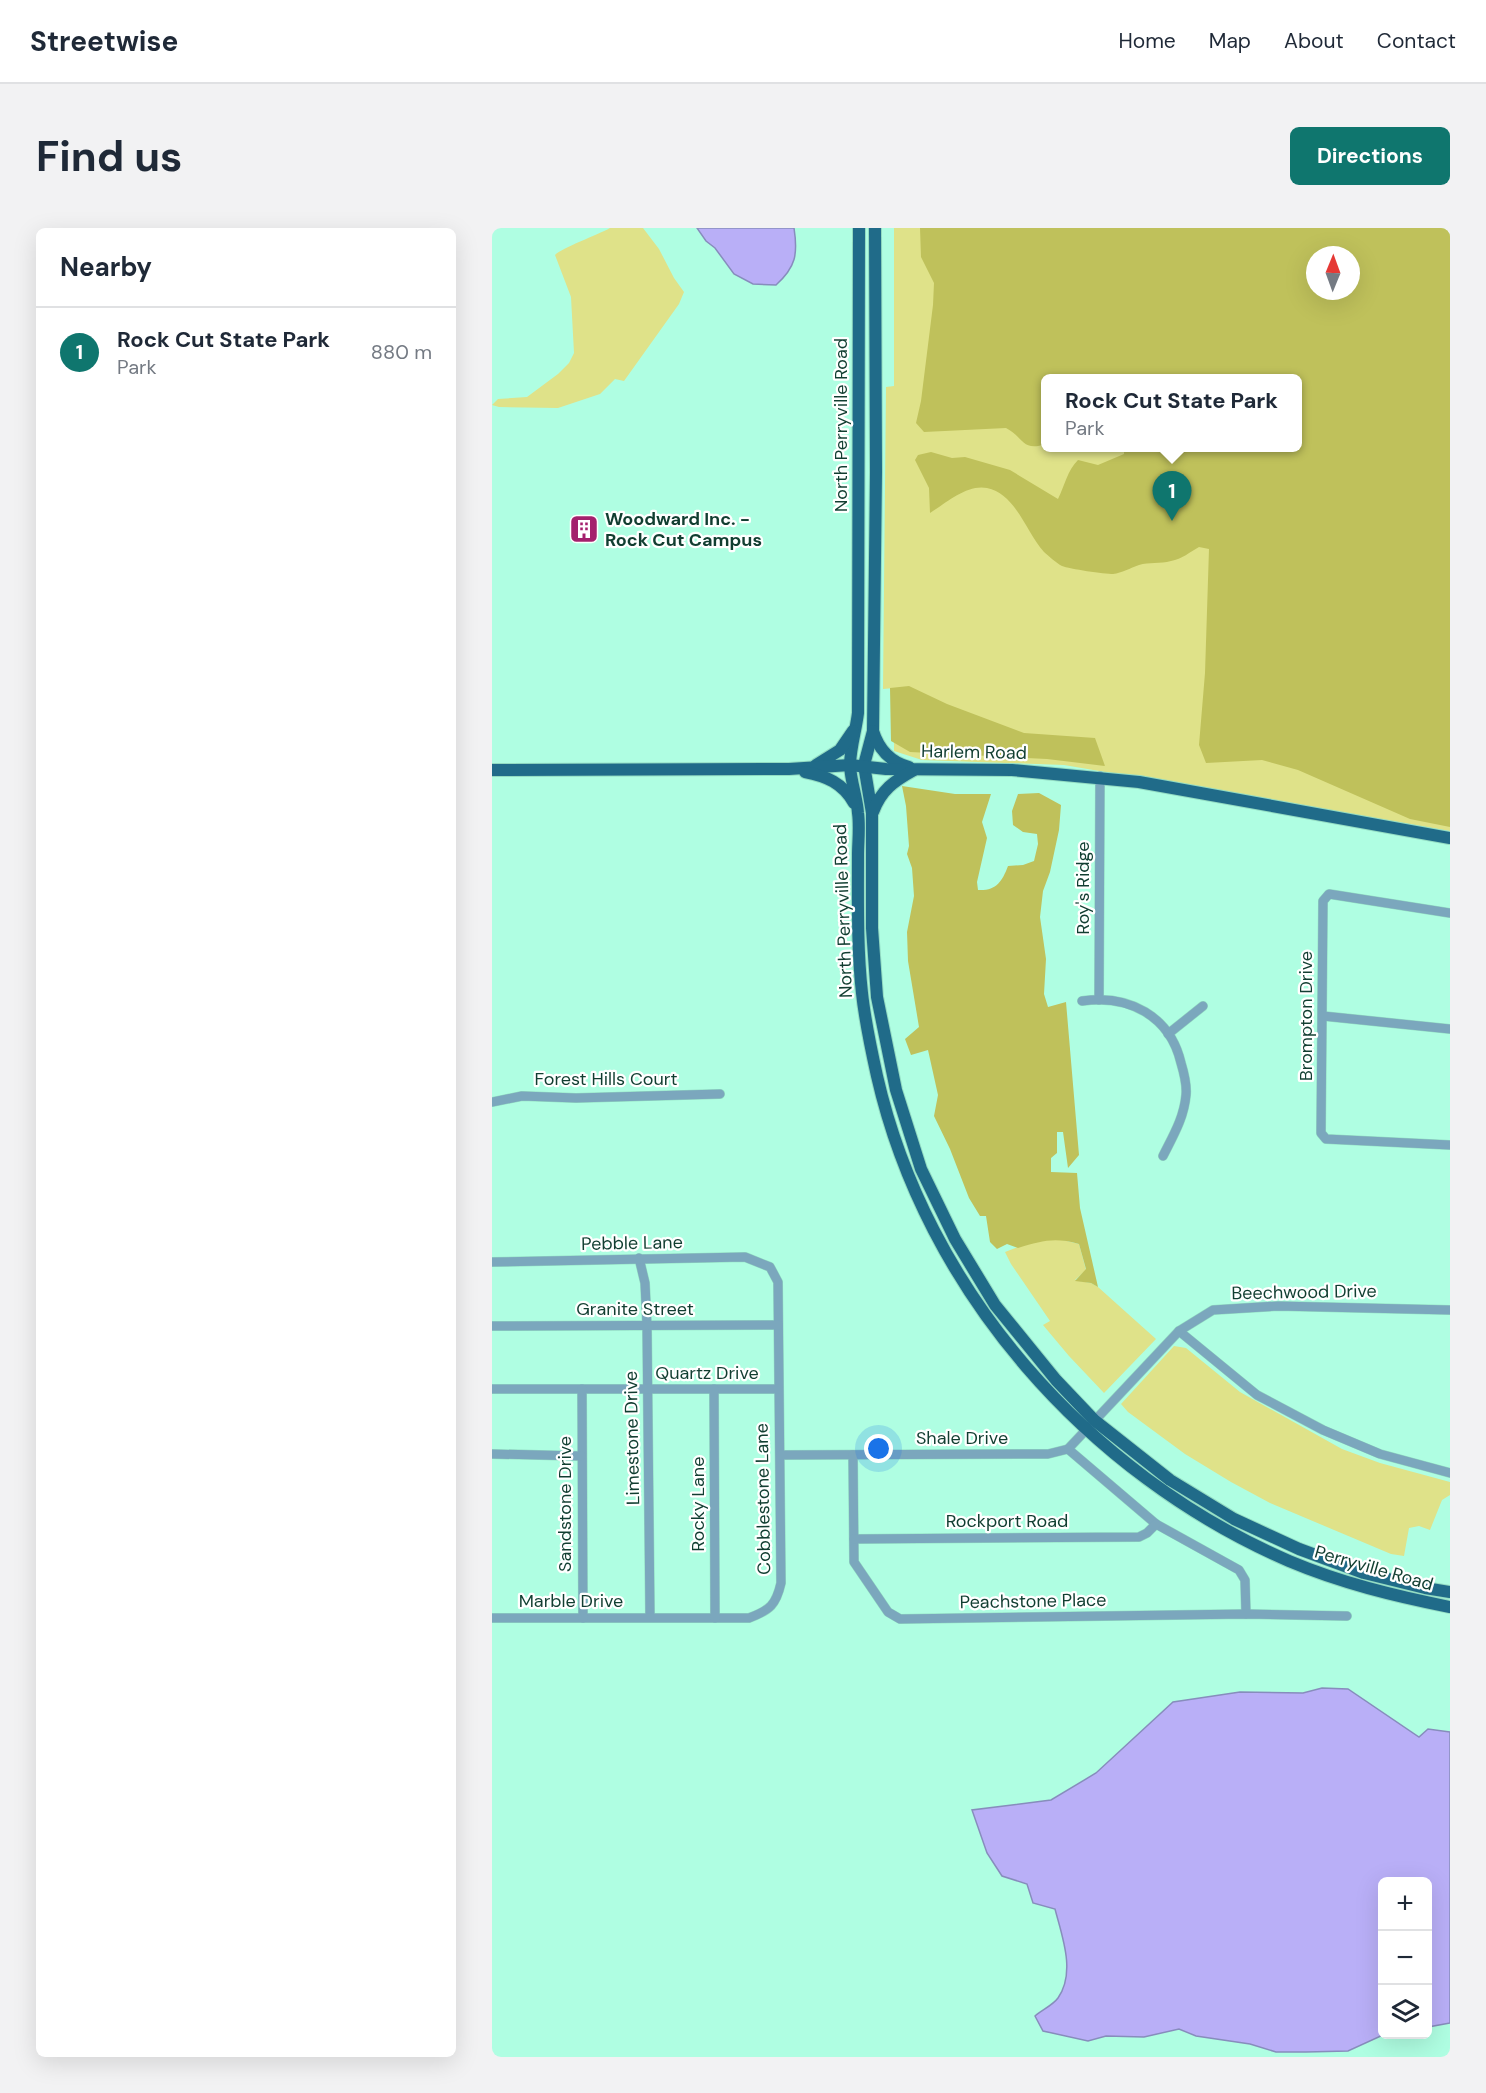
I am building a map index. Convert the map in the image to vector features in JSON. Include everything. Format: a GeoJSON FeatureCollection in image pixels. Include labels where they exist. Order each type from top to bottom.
{"type":"FeatureCollection","features":[{"type":"Feature","properties":{"kind":"main road","name":"North Perryville Road"},"geometry":{"type":"LineString","coordinates":[[859,228],[858,713],[850,765],[858,814],[858,926],[862,994],[878,1077],[889,1118],[904,1160],[933,1226],[957,1272],[1008,1345],[1157,1487],[1195,1512],[1249,1542],[1290,1561]]}},
{"type":"Feature","properties":{"kind":"main road","name":"North Perryville Road"},"geometry":{"type":"LineString","coordinates":[[875,228],[876,472],[873,731],[864,765],[872,813],[872,928],[877,997],[896,1090],[921,1169],[955,1239],[995,1305],[1090,1425],[1170,1480],[1234,1519],[1299,1549]]}},
{"type":"Feature","properties":{"kind":"main road"},"geometry":{"type":"LineString","coordinates":[[789,769],[814,766],[840,750],[851,735],[858,713]]}},
{"type":"Feature","properties":{"kind":"main road"},"geometry":{"type":"LineString","coordinates":[[873,731],[876,741],[888,757],[901,765],[916,769]]}},
{"type":"Feature","properties":{"kind":"main road","name":"Harlem Road"},"geometry":{"type":"LineString","coordinates":[[492,770],[789,769],[864,765],[886,769],[1012,770],[1100,776],[1229,797],[1450,838]]}},
{"type":"Feature","properties":{"kind":"main road"},"geometry":{"type":"LineString","coordinates":[[789,769],[821,775],[834,781],[851,797],[858,814]]}},
{"type":"Feature","properties":{"kind":"main road"},"geometry":{"type":"LineString","coordinates":[[872,813],[878,798],[888,786],[916,769]]}},
{"type":"Feature","properties":{"kind":"main road","name":"Perryville Road"},"geometry":{"type":"LineString","coordinates":[[1299,1549],[1364,1573],[1450,1592]]}},
{"type":"Feature","properties":{"kind":"main road","name":"Perryville Road"},"geometry":{"type":"LineString","coordinates":[[1290,1561],[1403,1598],[1450,1607]]}},
{"type":"Feature","properties":{"kind":"street","name":"Roy's Ridge"},"geometry":{"type":"LineString","coordinates":[[1099,1000],[1100,776]]}},
{"type":"Feature","properties":{"kind":"street","name":"Brompton Drive"},"geometry":{"type":"LineString","coordinates":[[1450,913],[1329,894],[1323,901],[1321,1133],[1326,1139],[1450,1145]]}},
{"type":"Feature","properties":{"kind":"street"},"geometry":{"type":"LineString","coordinates":[[1082,1001],[1125,1003],[1143,1009],[1159,1020],[1178,1048],[1186,1092],[1179,1125],[1163,1156]]}},
{"type":"Feature","properties":{"kind":"street"},"geometry":{"type":"LineString","coordinates":[[1168,1034],[1203,1006]]}},
{"type":"Feature","properties":{"kind":"street"},"geometry":{"type":"LineString","coordinates":[[1323,1016],[1450,1029]]}},
{"type":"Feature","properties":{"kind":"street","name":"Forest Hills Court"},"geometry":{"type":"LineString","coordinates":[[492,1102],[522,1096],[576,1098],[720,1094]]}},
{"type":"Feature","properties":{"kind":"street","name":"Pebble Lane"},"geometry":{"type":"LineString","coordinates":[[492,1262],[745,1257],[770,1267]]}},
{"type":"Feature","properties":{"kind":"street","name":"Limestone Drive"},"geometry":{"type":"LineString","coordinates":[[639,1258],[645,1283],[648,1326],[650,1617]]}},
{"type":"Feature","properties":{"kind":"street","name":"Cobblestone Lane"},"geometry":{"type":"LineString","coordinates":[[650,1617],[750,1618],[765,1612],[777,1600],[781,1583],[778,1282],[770,1267]]}},
{"type":"Feature","properties":{"kind":"street","name":"Beechwood Drive"},"geometry":{"type":"LineString","coordinates":[[1090,1425],[1179,1331],[1213,1310],[1278,1306],[1450,1310]]}},
{"type":"Feature","properties":{"kind":"street","name":"Granite Street"},"geometry":{"type":"LineString","coordinates":[[492,1326],[778,1325]]}},
{"type":"Feature","properties":{"kind":"street"},"geometry":{"type":"LineString","coordinates":[[1179,1331],[1257,1395],[1323,1430],[1380,1454],[1450,1473]]}},
{"type":"Feature","properties":{"kind":"street","name":"Quartz Drive"},"geometry":{"type":"LineString","coordinates":[[492,1389],[778,1389]]}},
{"type":"Feature","properties":{"kind":"street","name":"Sandstone Drive"},"geometry":{"type":"LineString","coordinates":[[582,1389],[583,1618]]}},
{"type":"Feature","properties":{"kind":"street","name":"Rocky Lane"},"geometry":{"type":"LineString","coordinates":[[714,1389],[715,1618]]}},
{"type":"Feature","properties":{"kind":"street"},"geometry":{"type":"LineString","coordinates":[[1090,1425],[1068,1449],[1156,1524],[1239,1570],[1245,1580],[1246,1614]]}},
{"type":"Feature","properties":{"kind":"street","name":"Shale Drive"},"geometry":{"type":"LineString","coordinates":[[781,1455],[1048,1454],[1068,1449]]}},
{"type":"Feature","properties":{"kind":"street"},"geometry":{"type":"LineString","coordinates":[[492,1454],[581,1456]]}},
{"type":"Feature","properties":{"kind":"street","name":"Peachstone Place"},"geometry":{"type":"LineString","coordinates":[[853,1455],[855,1562],[888,1612],[900,1619],[1246,1614],[1347,1616]]}},
{"type":"Feature","properties":{"kind":"street","name":"Rockport Road"},"geometry":{"type":"LineString","coordinates":[[854,1539],[1139,1537],[1156,1524]]}},
{"type":"Feature","properties":{"kind":"street","name":"Marble Drive"},"geometry":{"type":"LineString","coordinates":[[492,1617],[650,1617]]}},
{"type":"Feature","properties":{"kind":"green space"},"geometry":{"type":"Polygon","coordinates":[[[610,228],[643,228],[659,249],[684,292],[679,304],[624,381],[615,379],[600,394],[558,408],[492,405],[498,399],[527,397],[569,363],[574,353],[571,297],[555,255],[610,228]]]}},
{"type":"Feature","properties":{"kind":"green space"},"geometry":{"type":"Polygon","coordinates":[[[894,228],[1450,228],[1450,831],[1064,765],[922,760],[894,751],[894,688],[883,689],[886,387],[894,386],[894,228]]]}},
{"type":"Feature","properties":{"kind":"green space"},"geometry":{"type":"Polygon","coordinates":[[[1047,1236],[1079,1244],[1086,1270],[1075,1280],[1098,1287],[1156,1339],[1104,1393],[1043,1325],[1050,1321],[1005,1252],[1047,1236]]]}},
{"type":"Feature","properties":{"kind":"green space"},"geometry":{"type":"Polygon","coordinates":[[[1174,1346],[1186,1348],[1240,1392],[1342,1449],[1380,1463],[1450,1482],[1450,1495],[1442,1500],[1430,1530],[1419,1526],[1409,1528],[1404,1556],[1391,1554],[1270,1503],[1185,1454],[1128,1412],[1121,1404],[1174,1346]]]}},
{"type":"Feature","properties":{"kind":"shaded area"},"geometry":{"type":"Polygon","coordinates":[[[697,228],[794,228],[796,245],[792,266],[776,285],[753,284],[734,274],[697,228]]]}},
{"type":"Feature","properties":{"kind":"shaded area"},"geometry":{"type":"Polygon","coordinates":[[[920,228],[1450,228],[1450,827],[1410,819],[1298,770],[1262,760],[1206,763],[1199,745],[1205,673],[1209,549],[1199,547],[1175,560],[1143,564],[1109,574],[1062,566],[1044,552],[1006,498],[987,488],[964,492],[930,513],[929,488],[915,460],[918,455],[931,452],[952,458],[965,457],[1010,470],[1058,499],[1069,473],[1078,460],[1098,465],[1124,452],[1302,452],[1302,374],[1041,374],[1041,445],[1027,445],[1006,428],[924,432],[916,423],[921,401],[934,283],[921,257],[920,228]]]}},
{"type":"Feature","properties":{"kind":"shaded area"},"geometry":{"type":"Polygon","coordinates":[[[909,686],[947,704],[1024,733],[1095,738],[1105,766],[1047,759],[910,752],[891,741],[890,688],[909,686]]]}},
{"type":"Feature","properties":{"kind":"shaded area"},"geometry":{"type":"Polygon","coordinates":[[[902,786],[955,794],[991,794],[982,822],[987,838],[977,882],[978,890],[989,889],[998,884],[1008,866],[1023,865],[1034,861],[1038,844],[1037,834],[1023,832],[1013,825],[1012,811],[1018,794],[1039,793],[1061,805],[1059,830],[1050,872],[1043,891],[1040,917],[1046,959],[1044,994],[1048,1007],[1066,1002],[1079,1155],[1068,1168],[1063,1132],[1057,1132],[1057,1153],[1051,1158],[1051,1172],[1077,1173],[1080,1208],[1098,1287],[1091,1283],[1075,1281],[1086,1269],[1079,1244],[1048,1241],[1018,1248],[1007,1244],[997,1249],[990,1242],[986,1216],[980,1216],[969,1198],[934,1116],[938,1095],[928,1050],[911,1055],[905,1039],[919,1027],[908,961],[907,932],[914,896],[912,868],[907,854],[909,846],[902,786]]]}},
{"type":"Feature","properties":{"kind":"shaded area"},"geometry":{"type":"Polygon","coordinates":[[[1322,1688],[1348,1689],[1419,1737],[1428,1729],[1450,1732],[1450,2023],[1432,2026],[1432,1877],[1378,1877],[1378,2037],[1348,2051],[1276,2052],[1250,2044],[1196,2036],[1179,2029],[1144,2037],[1106,2036],[1088,2041],[1043,2031],[1035,2016],[1058,1998],[1066,1977],[1066,1954],[1055,1909],[1033,1903],[1027,1884],[1002,1876],[987,1853],[972,1810],[1051,1800],[1096,1773],[1173,1702],[1240,1692],[1303,1693],[1322,1688]]]}},
{"type":"Feature","properties":{"kind":"place","name":"Rock Cut State Park"},"geometry":{"type":"Point","coordinates":[1172,521]}},
{"type":"Feature","properties":{"kind":"place","name":"Woodward Inc. - Rock Cut Campus"},"geometry":{"type":"Point","coordinates":[584,529]}}]}
